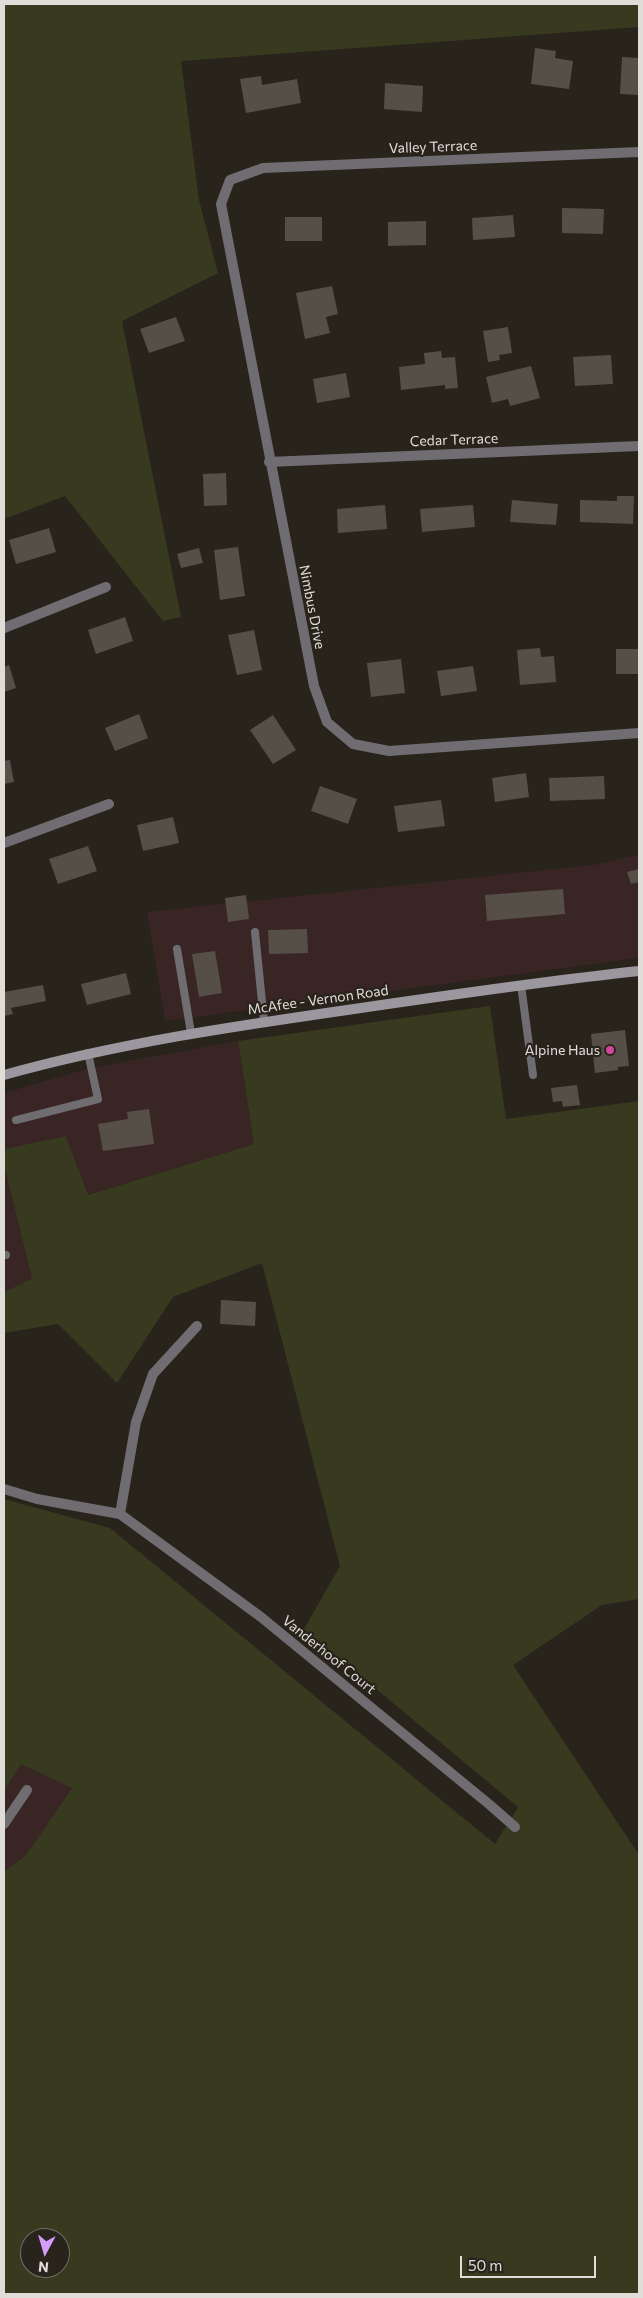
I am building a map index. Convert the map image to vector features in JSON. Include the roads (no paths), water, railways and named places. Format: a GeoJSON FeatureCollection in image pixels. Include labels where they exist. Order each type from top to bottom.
{"type":"FeatureCollection","features":[{"type":"Feature","properties":{"kind":"main road","name":"McAfee - Vernon Road"},"geometry":{"type":"LineString","coordinates":[[4,1076],[88,1053],[191,1033],[521,985],[639,971]]}},
{"type":"Feature","properties":{"kind":"street","name":"Valley Terrace"},"geometry":{"type":"LineString","coordinates":[[230,180],[263,168],[639,152]]}},
{"type":"Feature","properties":{"kind":"street","name":"Nimbus Drive"},"geometry":{"type":"LineString","coordinates":[[230,180],[220,204],[314,686],[327,722],[353,744],[389,751],[639,733]]}},
{"type":"Feature","properties":{"kind":"street","name":"Cedar Terrace"},"geometry":{"type":"LineString","coordinates":[[270,462],[639,446]]}},
{"type":"Feature","properties":{"kind":"street"},"geometry":{"type":"LineString","coordinates":[[4,628],[106,587]]}},
{"type":"Feature","properties":{"kind":"street"},"geometry":{"type":"LineString","coordinates":[[4,843],[108,804]]}},
{"type":"Feature","properties":{"kind":"street"},"geometry":{"type":"LineString","coordinates":[[120,1514],[136,1422],[153,1374],[197,1326]]}},
{"type":"Feature","properties":{"kind":"street","name":"Vanderhoof Court"},"geometry":{"type":"LineString","coordinates":[[4,1488],[37,1499],[120,1514],[261,1617],[515,1827]]}},
{"type":"Feature","properties":{"kind":"street"},"geometry":{"type":"LineString","coordinates":[[4,1824],[27,1790]]}},
{"type":"Feature","properties":{"kind":"lane"},"geometry":{"type":"LineString","coordinates":[[255,932],[264,1022]]}},
{"type":"Feature","properties":{"kind":"lane"},"geometry":{"type":"LineString","coordinates":[[177,949],[191,1033]]}},
{"type":"Feature","properties":{"kind":"lane"},"geometry":{"type":"LineString","coordinates":[[521,985],[533,1076]]}},
{"type":"Feature","properties":{"kind":"lane"},"geometry":{"type":"LineString","coordinates":[[16,1120],[98,1099],[88,1053]]}},
{"type":"Feature","properties":{"kind":"place","name":"Alpine Haus"},"geometry":{"type":"Point","coordinates":[610,1050]}}]}
